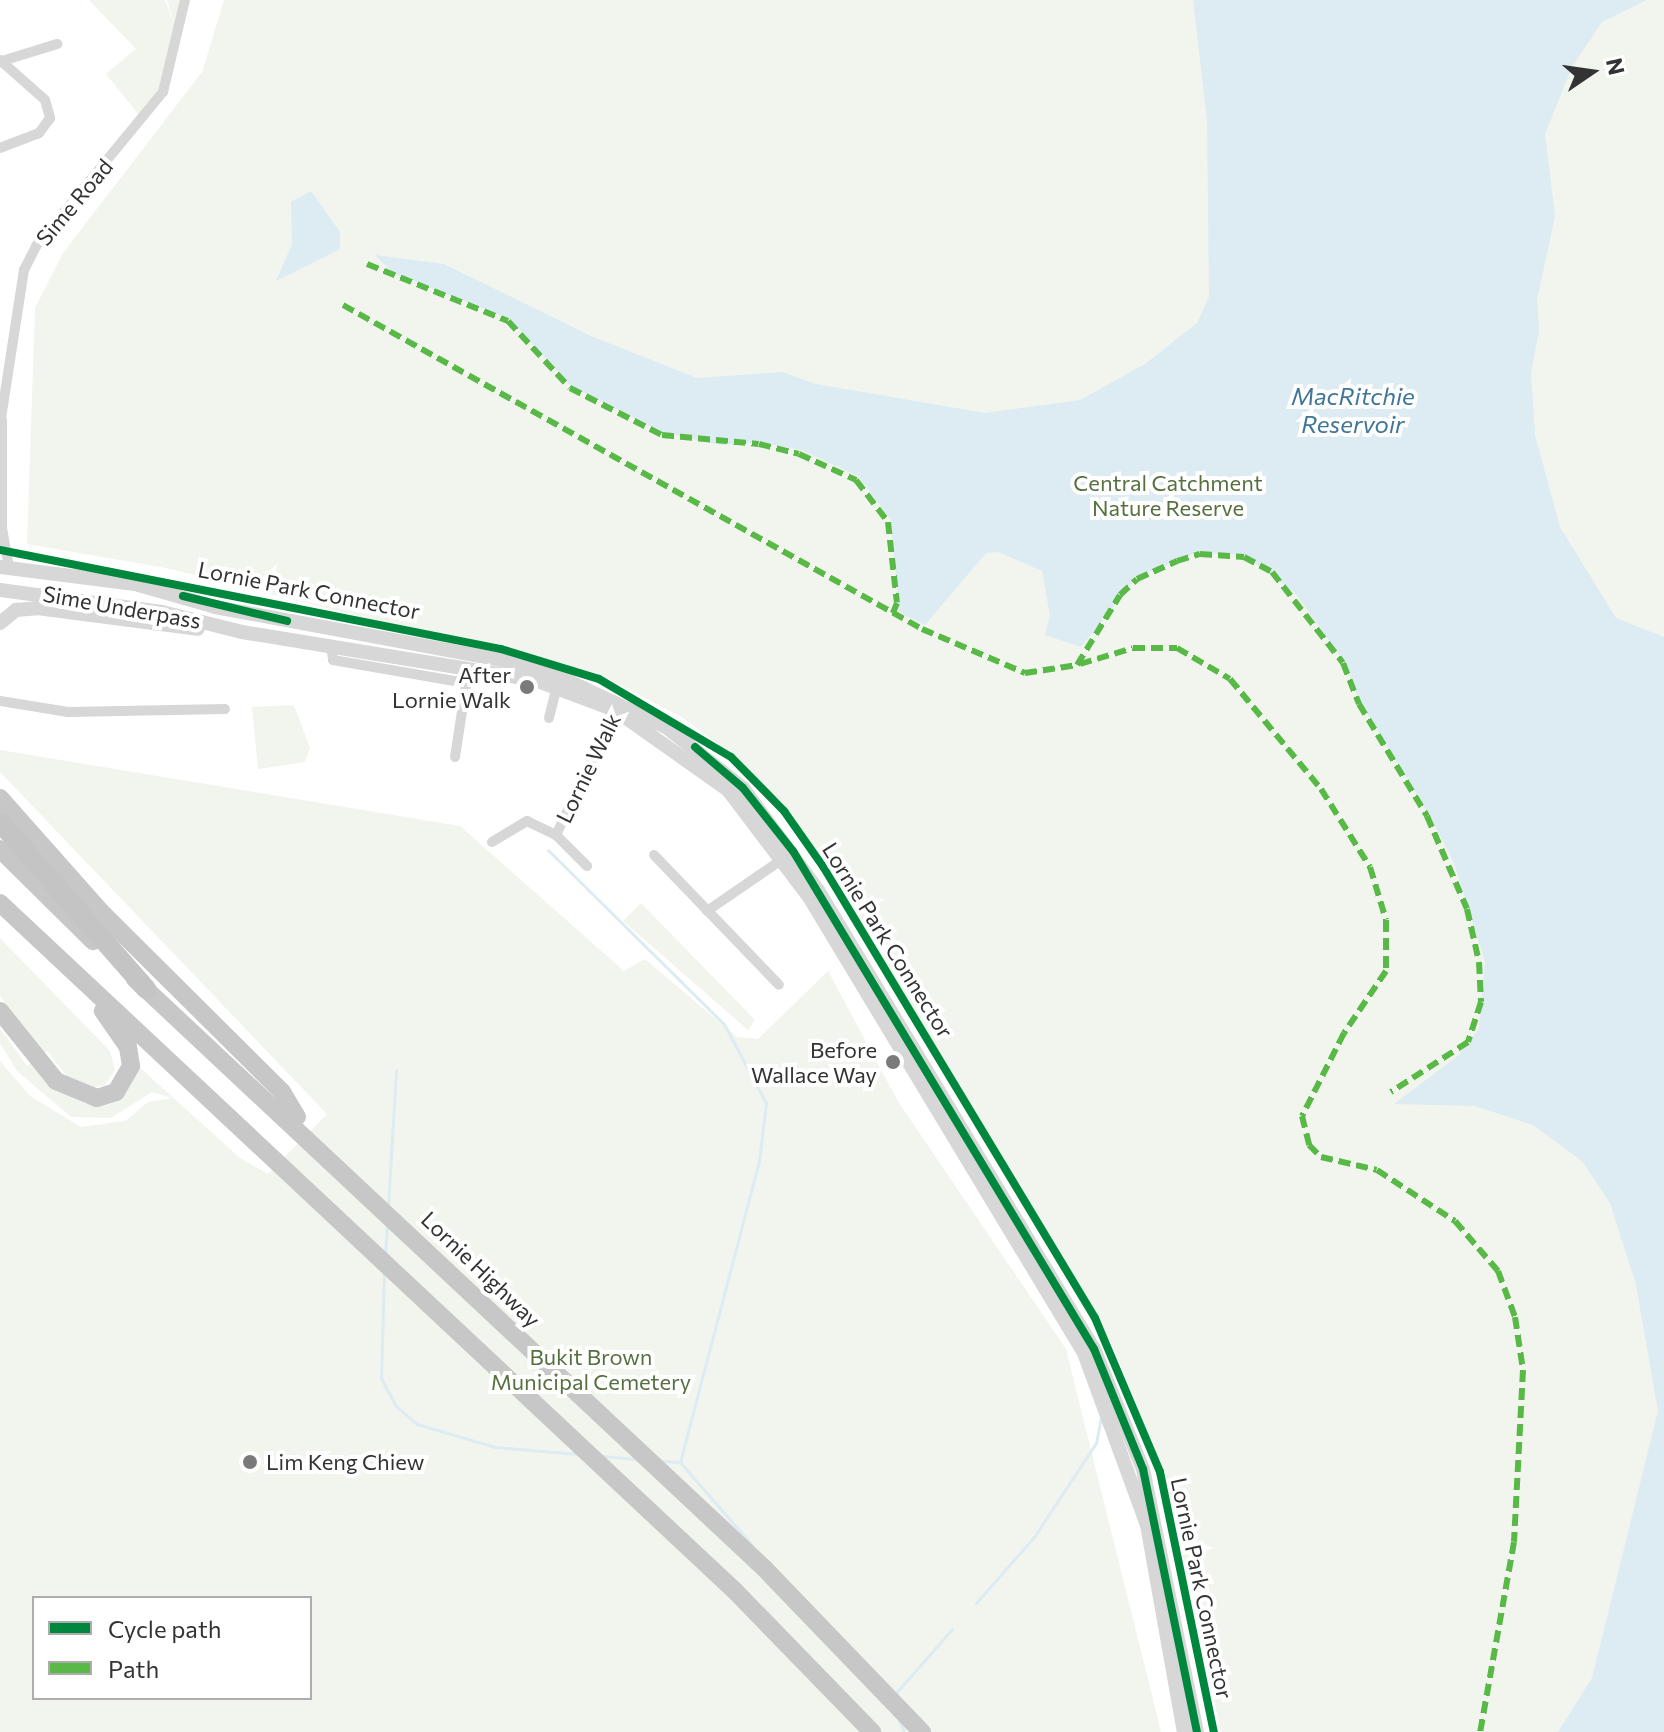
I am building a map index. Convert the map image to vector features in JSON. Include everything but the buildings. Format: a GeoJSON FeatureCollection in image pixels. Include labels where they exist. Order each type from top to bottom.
{"type":"FeatureCollection","features":[{"type":"Feature","properties":{"kind":"highway"},"geometry":{"type":"LineString","coordinates":[[0,798],[104,915],[282,1092],[311,1139]]}},
{"type":"Feature","properties":{"kind":"highway"},"geometry":{"type":"LineString","coordinates":[[0,822],[146,989]]}},
{"type":"Feature","properties":{"kind":"highway","name":"Lornie Highway"},"geometry":{"type":"LineString","coordinates":[[0,849],[764,1568],[922,1732]]}},
{"type":"Feature","properties":{"kind":"highway"},"geometry":{"type":"LineString","coordinates":[[0,903],[735,1591],[872,1732]]}},
{"type":"Feature","properties":{"kind":"highway"},"geometry":{"type":"LineString","coordinates":[[0,1011],[56,1081],[86,1097],[105,1096],[130,1073],[130,1053],[83,982]]}},
{"type":"Feature","properties":{"kind":"street","name":"Sime Road"},"geometry":{"type":"LineString","coordinates":[[5,567],[1,422],[24,270],[36,246],[163,92],[185,0]]}},
{"type":"Feature","properties":{"kind":"street"},"geometry":{"type":"LineString","coordinates":[[1,61],[57,44]]}},
{"type":"Feature","properties":{"kind":"street"},"geometry":{"type":"LineString","coordinates":[[0,148],[39,133],[50,118],[45,100],[1,61]]}},
{"type":"Feature","properties":{"kind":"street"},"geometry":{"type":"LineString","coordinates":[[5,567],[135,584],[215,607]]}},
{"type":"Feature","properties":{"kind":"street"},"geometry":{"type":"LineString","coordinates":[[0,584],[215,607],[339,629],[507,666],[558,681],[618,706],[713,762],[789,854],[1094,1349],[1143,1469],[1197,1732]]}},
{"type":"Feature","properties":{"kind":"street","name":"Sime Underpass"},"geometry":{"type":"LineString","coordinates":[[0,590],[162,612],[242,632]]}},
{"type":"Feature","properties":{"kind":"street"},"geometry":{"type":"LineString","coordinates":[[0,623],[27,608],[242,632],[469,666],[507,666]]}},
{"type":"Feature","properties":{"kind":"street"},"geometry":{"type":"LineString","coordinates":[[339,629],[331,645],[333,660],[466,683]]}},
{"type":"Feature","properties":{"kind":"street"},"geometry":{"type":"LineString","coordinates":[[431,677],[444,662]]}},
{"type":"Feature","properties":{"kind":"street"},"geometry":{"type":"LineString","coordinates":[[455,757],[469,666]]}},
{"type":"Feature","properties":{"kind":"street"},"geometry":{"type":"LineString","coordinates":[[549,718],[558,681]]}},
{"type":"Feature","properties":{"kind":"street"},"geometry":{"type":"LineString","coordinates":[[0,701],[68,712],[225,709]]}},
{"type":"Feature","properties":{"kind":"street","name":"Lornie Walk"},"geometry":{"type":"LineString","coordinates":[[556,835],[618,706]]}},
{"type":"Feature","properties":{"kind":"street","name":"Lornie Walk"},"geometry":{"type":"LineString","coordinates":[[492,842],[519,822],[556,835],[587,866]]}},
{"type":"Feature","properties":{"kind":"street"},"geometry":{"type":"LineString","coordinates":[[707,911],[789,854]]}},
{"type":"Feature","properties":{"kind":"street"},"geometry":{"type":"LineString","coordinates":[[654,855],[779,985]]}},
{"type":"Feature","properties":{"kind":"street"},"geometry":{"type":"LineString","coordinates":[[1014,1222],[1084,1353],[1130,1466],[1147,1525],[1184,1732]]}},
{"type":"Feature","properties":{"kind":"green space"},"geometry":{"type":"Polygon","coordinates":[[[89,0],[165,0],[173,21],[167,0],[180,0],[159,89],[140,116],[106,74],[136,49],[89,0]]]}},
{"type":"Feature","properties":{"kind":"green space","name":"Central Catchment Nature Reserve"},"geometry":{"type":"Polygon","coordinates":[[[224,0],[1664,0],[1664,1732],[1221,1732],[1167,1483],[1114,1348],[796,821],[740,761],[683,718],[609,679],[166,568],[27,544],[35,308],[63,253],[202,72],[224,0]]]}},
{"type":"Feature","properties":{"kind":"green space"},"geometry":{"type":"Polygon","coordinates":[[[294,705],[310,748],[305,762],[258,769],[252,707],[294,705]]]}},
{"type":"Feature","properties":{"kind":"green space","name":"Bukit Brown Municipal Cemetery"},"geometry":{"type":"Polygon","coordinates":[[[0,750],[460,826],[624,971],[645,959],[737,1037],[758,1039],[828,971],[899,1103],[1066,1349],[1161,1732],[0,1732],[0,1061],[30,1096],[81,1127],[125,1121],[148,1102],[172,1098],[152,1092],[111,1118],[71,1117],[17,1071],[0,1043],[0,1028],[27,1066],[32,1063],[65,1094],[86,1104],[96,1105],[136,1064],[240,1158],[268,1174],[327,1114],[0,772],[0,750]]]}},
{"type":"Feature","properties":{"kind":"green space"},"geometry":{"type":"Polygon","coordinates":[[[641,903],[755,1020],[748,1030],[623,921],[641,903]]]}},
{"type":"Feature","properties":{"kind":"green space"},"geometry":{"type":"Polygon","coordinates":[[[0,938],[110,1051],[115,1070],[105,1085],[90,1088],[69,1079],[47,1051],[42,1054],[0,996],[0,938]]]}},
{"type":"Feature","properties":{"kind":"water","name":"MacRitchie Reservoir"},"geometry":{"type":"Polygon","coordinates":[[[1193,0],[1647,0],[1602,22],[1572,67],[1545,134],[1555,216],[1537,300],[1539,331],[1531,373],[1535,435],[1560,527],[1616,618],[1664,637],[1664,1732],[1558,1732],[1592,1678],[1658,1411],[1636,1285],[1610,1203],[1582,1161],[1533,1125],[1475,1106],[1394,1104],[1459,1055],[1479,1029],[1485,962],[1454,863],[1429,814],[1360,702],[1344,662],[1296,594],[1244,555],[1199,552],[1137,577],[1081,647],[1045,635],[1050,615],[1042,571],[998,552],[986,553],[925,625],[899,612],[891,520],[858,476],[801,450],[760,442],[721,445],[661,432],[571,386],[510,319],[393,273],[375,255],[444,264],[591,336],[697,378],[782,372],[816,384],[985,413],[1080,400],[1145,364],[1197,323],[1209,297],[1207,120],[1193,0]]]}},
{"type":"Feature","properties":{"kind":"water"},"geometry":{"type":"Polygon","coordinates":[[[311,191],[340,232],[340,249],[276,281],[292,244],[291,202],[311,191]]]}},
{"type":"Feature","properties":{"kind":"waterway"},"geometry":{"type":"LineString","coordinates":[[548,850],[724,1024],[766,1103],[759,1161],[680,1462]]}},
{"type":"Feature","properties":{"kind":"waterway"},"geometry":{"type":"LineString","coordinates":[[388,1206],[396,1070]]}},
{"type":"Feature","properties":{"kind":"waterway"},"geometry":{"type":"LineString","coordinates":[[385,1254],[387,1226]]}},
{"type":"Feature","properties":{"kind":"waterway"},"geometry":{"type":"LineString","coordinates":[[384,1273],[381,1378],[396,1406],[417,1424],[495,1447],[578,1454]]}},
{"type":"Feature","properties":{"kind":"waterway"},"geometry":{"type":"LineString","coordinates":[[976,1603],[1034,1537],[1096,1443],[1101,1417]]}},
{"type":"Feature","properties":{"kind":"waterway"},"geometry":{"type":"LineString","coordinates":[[602,1456],[638,1459]]}},
{"type":"Feature","properties":{"kind":"waterway"},"geometry":{"type":"LineString","coordinates":[[661,1461],[680,1462],[752,1545]]}},
{"type":"Feature","properties":{"kind":"waterway"},"geometry":{"type":"LineString","coordinates":[[894,1695],[952,1629]]}},
{"type":"Feature","properties":{"kind":"waterway"},"geometry":{"type":"LineString","coordinates":[[899,1720],[904,1732]]}},
{"type":"Feature","properties":{"kind":"marked path"},"geometry":{"type":"LineString","coordinates":[[367,264],[508,321],[570,388],[662,435],[759,444],[799,454],[856,480],[888,522],[897,603],[893,613]]}},
{"type":"Feature","properties":{"kind":"marked path"},"geometry":{"type":"LineString","coordinates":[[343,305],[922,629],[1025,673],[1077,665],[1120,595],[1137,579],[1177,561],[1200,554],[1244,557],[1272,572],[1343,663],[1359,704],[1427,816],[1467,909],[1479,962],[1481,1002],[1468,1042],[1391,1092]]}},
{"type":"Feature","properties":{"kind":"marked path"},"geometry":{"type":"LineString","coordinates":[[1080,664],[1133,648],[1177,648],[1230,679],[1321,789],[1370,867],[1386,920],[1386,971],[1344,1033],[1302,1116],[1309,1145],[1321,1157],[1377,1170],[1455,1221],[1498,1271],[1515,1317],[1523,1370],[1514,1542],[1480,1732]]}},
{"type":"Feature","properties":{"kind":"cycle path","name":"Lornie Park Connector"},"geometry":{"type":"LineString","coordinates":[[0,550],[501,649],[599,679],[731,757],[784,811],[824,868],[1095,1318],[1160,1472],[1214,1732]]}},
{"type":"Feature","properties":{"kind":"cycle path"},"geometry":{"type":"LineString","coordinates":[[183,596],[287,621]]}},
{"type":"Feature","properties":{"kind":"cycle path"},"geometry":{"type":"LineString","coordinates":[[695,747],[743,788],[793,851],[1094,1349],[1143,1469],[1197,1732]]}},
{"type":"Feature","properties":{"kind":"place","name":"After Lornie Walk"},"geometry":{"type":"Point","coordinates":[527,687]}},
{"type":"Feature","properties":{"kind":"place","name":"Before Wallace Way"},"geometry":{"type":"Point","coordinates":[893,1062]}},
{"type":"Feature","properties":{"kind":"place","name":"Lim Keng Chiew"},"geometry":{"type":"Point","coordinates":[250,1462]}}]}
